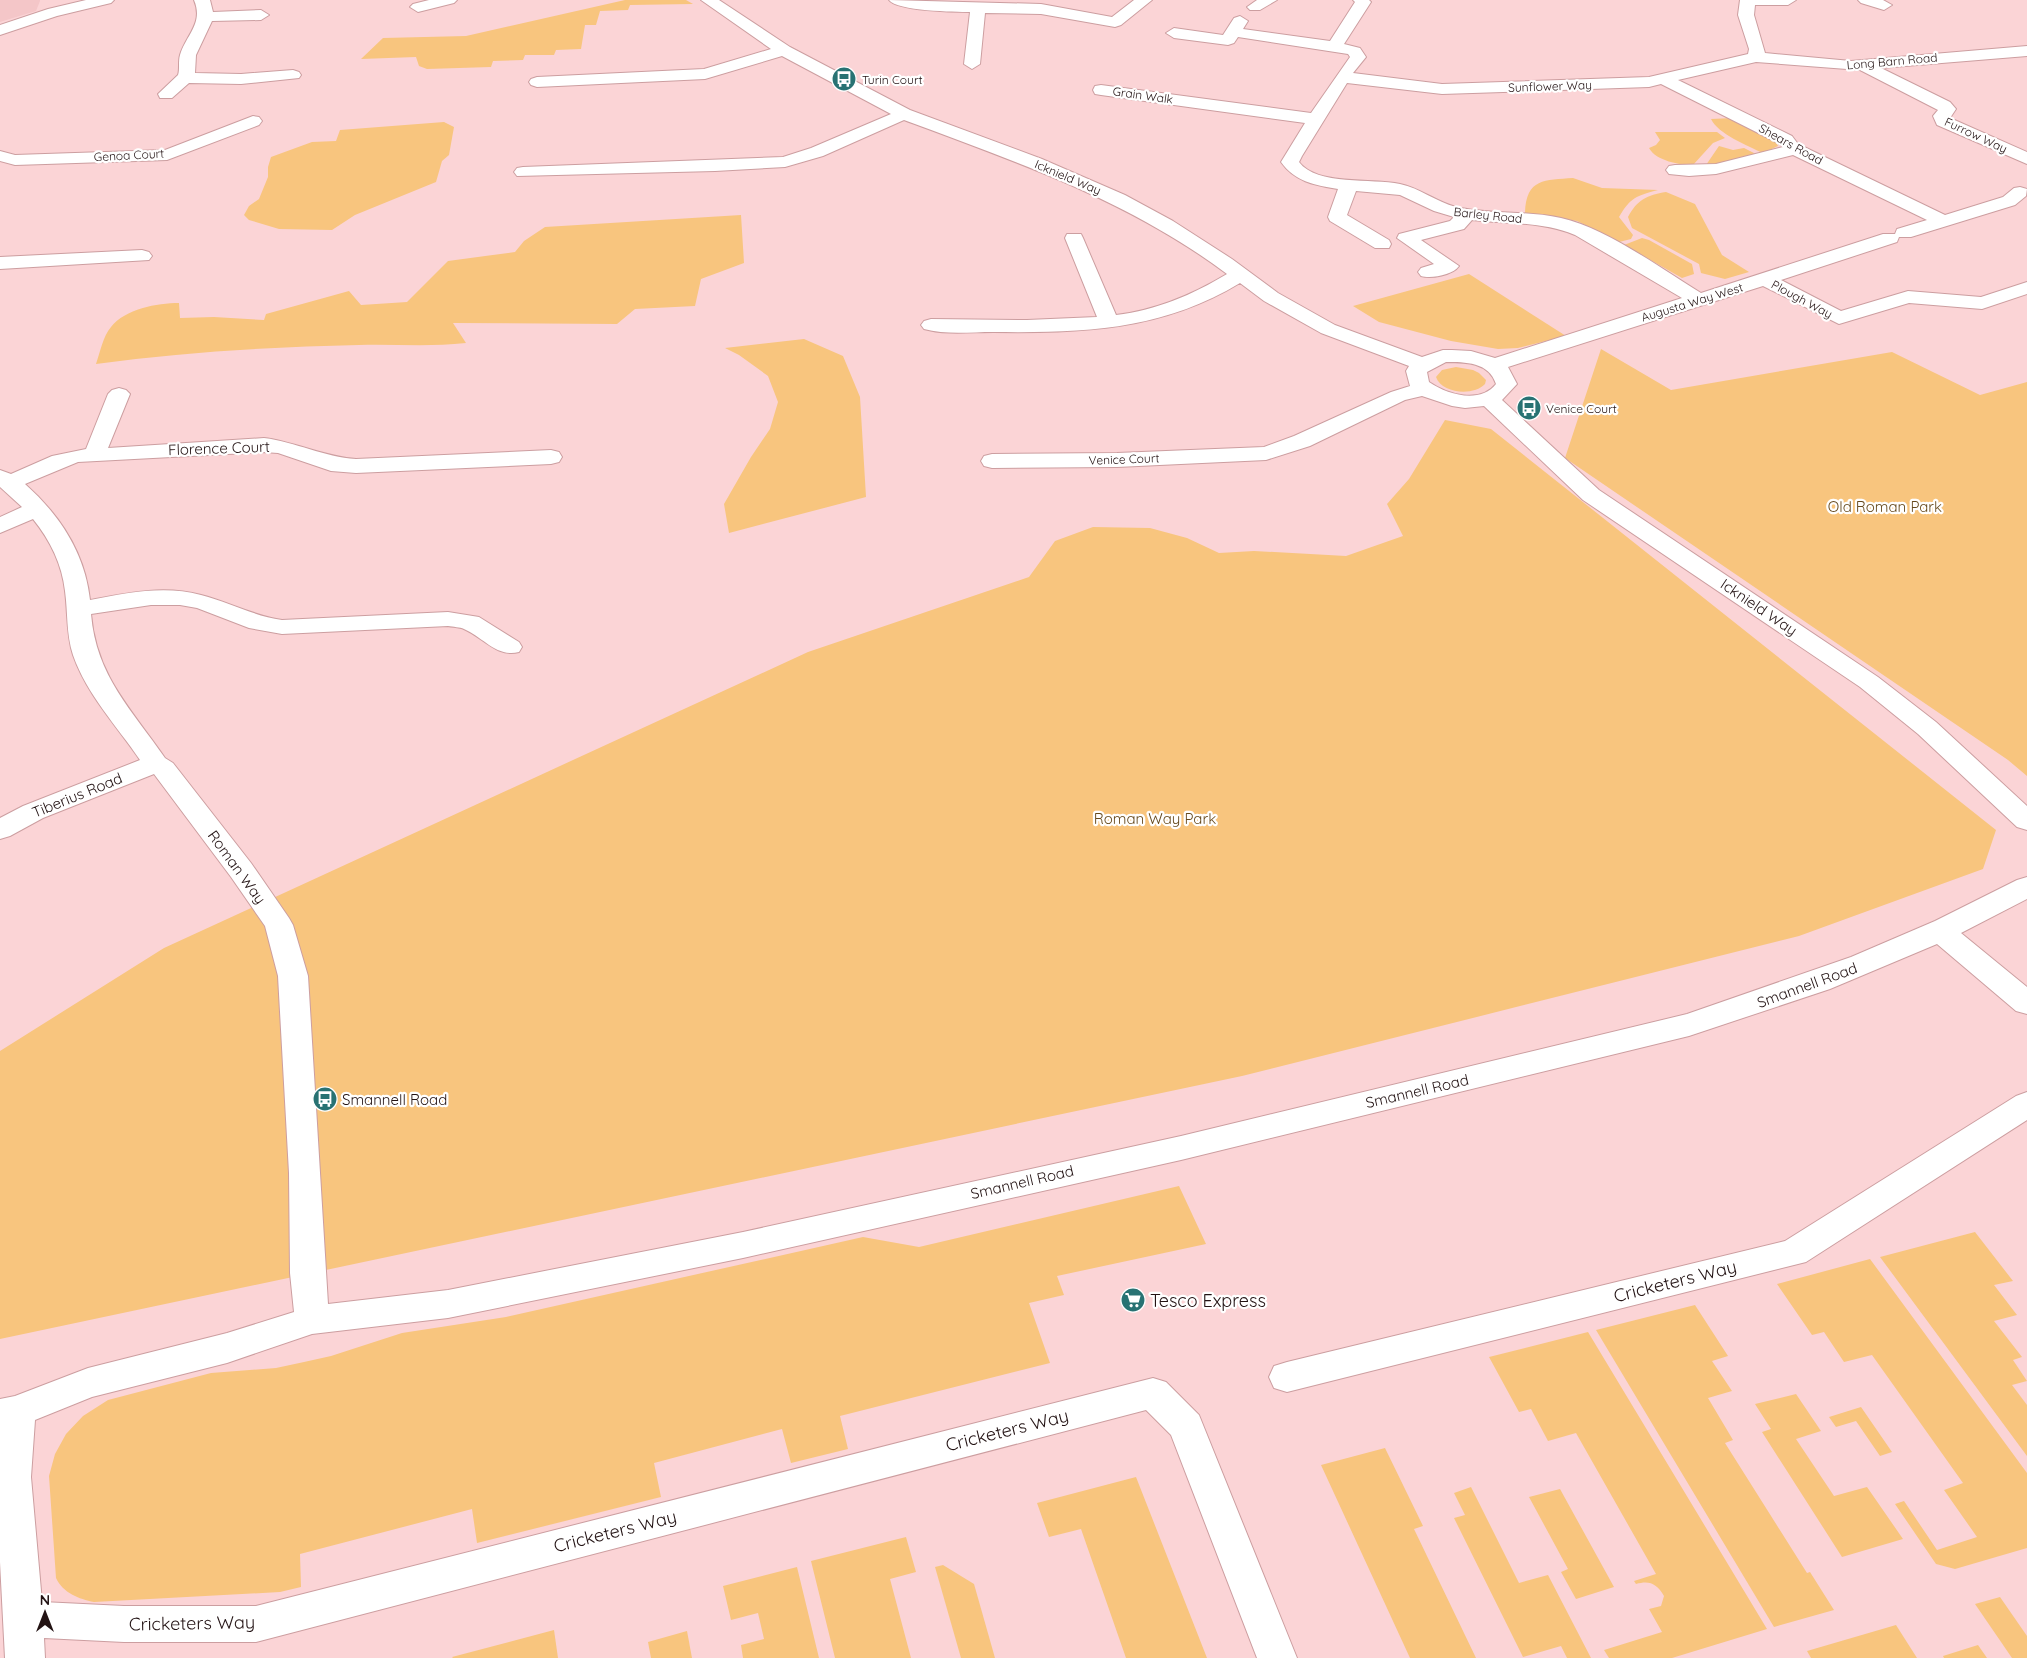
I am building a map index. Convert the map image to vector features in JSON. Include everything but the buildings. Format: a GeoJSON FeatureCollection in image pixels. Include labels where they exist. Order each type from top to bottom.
{"type":"FeatureCollection","features":[{"type":"Feature","properties":{"kind":"street"},"geometry":{"type":"LineString","coordinates":[[0,30],[74,3],[106,0]]}},
{"type":"Feature","properties":{"kind":"street"},"geometry":{"type":"LineString","coordinates":[[166,94],[184,78],[188,70],[187,57],[202,30],[206,17],[206,5],[202,0]]}},
{"type":"Feature","properties":{"kind":"street"},"geometry":{"type":"LineString","coordinates":[[418,7],[449,0]]}},
{"type":"Feature","properties":{"kind":"street","name":"Icknield Way"},"geometry":{"type":"LineString","coordinates":[[709,0],[784,50],[904,114],[1036,163],[1119,199],[1166,225],[1225,263],[1271,297],[1328,329],[1422,364]]}},
{"type":"Feature","properties":{"kind":"street"},"geometry":{"type":"LineString","coordinates":[[897,0],[934,6],[978,8],[1015,4],[1115,22],[1144,0]]}},
{"type":"Feature","properties":{"kind":"street"},"geometry":{"type":"LineString","coordinates":[[1174,33],[1228,40],[1232,32],[1249,12],[1269,0]]}},
{"type":"Feature","properties":{"kind":"street"},"geometry":{"type":"LineString","coordinates":[[1334,46],[1363,2],[1361,0]]}},
{"type":"Feature","properties":{"kind":"street"},"geometry":{"type":"LineString","coordinates":[[1756,57],[1757,49],[1746,15],[1749,1],[1788,0]]}},
{"type":"Feature","properties":{"kind":"street"},"geometry":{"type":"LineString","coordinates":[[1866,0],[1884,5]]}},
{"type":"Feature","properties":{"kind":"street"},"geometry":{"type":"LineString","coordinates":[[972,64],[978,8]]}},
{"type":"Feature","properties":{"kind":"street"},"geometry":{"type":"LineString","coordinates":[[206,17],[261,15]]}},
{"type":"Feature","properties":{"kind":"street","name":"Barley Road"},"geometry":{"type":"LineString","coordinates":[[1232,32],[1334,46],[1354,51],[1358,57],[1342,77],[1292,156],[1290,162],[1299,174],[1314,179],[1408,191],[1438,207],[1467,214],[1549,221],[1569,226],[1590,235],[1699,300]]}},
{"type":"Feature","properties":{"kind":"street"},"geometry":{"type":"LineString","coordinates":[[537,82],[705,74],[784,50]]}},
{"type":"Feature","properties":{"kind":"street","name":"Long Barn Road"},"geometry":{"type":"LineString","coordinates":[[1756,57],[1838,66],[1864,66],[1946,56],[2027,51]]}},
{"type":"Feature","properties":{"kind":"street","name":"Sunflower Way"},"geometry":{"type":"LineString","coordinates":[[1342,77],[1426,87],[1472,90],[1530,85],[1620,84],[1665,80],[1756,57]]}},
{"type":"Feature","properties":{"kind":"street","name":"Furrow Way"},"geometry":{"type":"LineString","coordinates":[[1864,66],[1944,106],[1948,110],[1941,116],[1942,121],[2027,158]]}},
{"type":"Feature","properties":{"kind":"street"},"geometry":{"type":"LineString","coordinates":[[184,78],[241,80],[294,75]]}},
{"type":"Feature","properties":{"kind":"street","name":"Shears Road"},"geometry":{"type":"LineString","coordinates":[[1665,80],[1786,140],[1792,148],[1943,221]]}},
{"type":"Feature","properties":{"kind":"street","name":"Grain Walk"},"geometry":{"type":"LineString","coordinates":[[1101,90],[1316,119]]}},
{"type":"Feature","properties":{"kind":"street"},"geometry":{"type":"LineString","coordinates":[[523,172],[785,162],[817,152],[904,114]]}},
{"type":"Feature","properties":{"kind":"street","name":"Genoa Court"},"geometry":{"type":"LineString","coordinates":[[0,156],[15,160],[167,155],[252,121]]}},
{"type":"Feature","properties":{"kind":"street"},"geometry":{"type":"LineString","coordinates":[[1675,170],[1696,171],[1724,168],[1783,153],[1792,150],[1792,148]]}},
{"type":"Feature","properties":{"kind":"street"},"geometry":{"type":"LineString","coordinates":[[1349,184],[1338,216],[1382,244]]}},
{"type":"Feature","properties":{"kind":"street","name":"Augusta Way West"},"geometry":{"type":"LineString","coordinates":[[1494,365],[1548,346],[1699,300],[1943,221],[2009,202],[2020,192]]}},
{"type":"Feature","properties":{"kind":"street"},"geometry":{"type":"LineString","coordinates":[[1428,272],[1449,266],[1406,238],[1457,225],[1467,214]]}},
{"type":"Feature","properties":{"kind":"street"},"geometry":{"type":"LineString","coordinates":[[1074,238],[1110,323]]}},
{"type":"Feature","properties":{"kind":"street"},"geometry":{"type":"LineString","coordinates":[[0,263],[142,256]]}},
{"type":"Feature","properties":{"kind":"street"},"geometry":{"type":"LineString","coordinates":[[931,325],[1110,323],[1150,315],[1187,304],[1239,275]]}},
{"type":"Feature","properties":{"kind":"street","name":"Plough Way"},"geometry":{"type":"LineString","coordinates":[[1765,279],[1844,320],[1908,297],[1982,303],[2027,288]]}},
{"type":"Feature","properties":{"kind":"street"},"geometry":{"type":"LineString","coordinates":[[1456,356],[1482,360],[1502,371],[1507,384],[1497,395],[1461,401],[1440,396],[1424,389],[1415,376],[1418,367],[1422,364],[1437,358],[1456,356]]}},
{"type":"Feature","properties":{"kind":"street","name":"Venice Court"},"geometry":{"type":"LineString","coordinates":[[992,461],[1155,459],[1266,453],[1302,441],[1398,396],[1424,389]]}},
{"type":"Feature","properties":{"kind":"street"},"geometry":{"type":"LineString","coordinates":[[94,454],[120,394]]}},
{"type":"Feature","properties":{"kind":"street","name":"Icknield Way"},"geometry":{"type":"LineString","coordinates":[[1488,398],[1520,426],[1571,478],[1591,495],[1869,682],[1927,728],[2027,821]]}},
{"type":"Feature","properties":{"kind":"street","name":"Florence Court"},"geometry":{"type":"LineString","coordinates":[[4,480],[60,461],[94,454],[264,445],[281,447],[331,464],[356,466],[551,457]]}},
{"type":"Feature","properties":{"kind":"street","name":"Roman Way"},"geometry":{"type":"LineString","coordinates":[[4,480],[36,509],[64,547],[76,582],[78,609],[86,654],[94,673],[109,699],[156,764],[164,769],[241,870],[278,925],[293,976],[305,1173],[307,1273],[312,1320]]}},
{"type":"Feature","properties":{"kind":"street"},"geometry":{"type":"LineString","coordinates":[[0,526],[36,509]]}},
{"type":"Feature","properties":{"kind":"street"},"geometry":{"type":"LineString","coordinates":[[78,609],[149,598],[176,598],[194,600],[260,626],[282,627],[448,619],[470,622],[510,648]]}},
{"type":"Feature","properties":{"kind":"street","name":"Tiberius Road"},"geometry":{"type":"LineString","coordinates":[[0,830],[33,812],[156,764]]}},
{"type":"Feature","properties":{"kind":"street","name":"Smannell Road"},"geometry":{"type":"LineString","coordinates":[[9,1413],[88,1383],[227,1348],[312,1320],[385,1309],[448,1304],[753,1243],[1180,1148],[1689,1025],[1766,1001],[1890,954],[1941,932],[2027,886]]}},
{"type":"Feature","properties":{"kind":"street"},"geometry":{"type":"LineString","coordinates":[[1941,932],[2027,1003]]}},
{"type":"Feature","properties":{"kind":"street","name":"Cricketers Way"},"geometry":{"type":"LineString","coordinates":[[1288,1377],[1794,1252],[2027,1104]]}},
{"type":"Feature","properties":{"kind":"street","name":"Cricketers Way"},"geometry":{"type":"LineString","coordinates":[[24,1618],[124,1624],[256,1624],[1153,1393],[1186,1426],[1278,1658]]}},
{"type":"Feature","properties":{"kind":"street"},"geometry":{"type":"LineString","coordinates":[[9,1413],[12,1477],[24,1618],[25,1658]]}},
{"type":"Feature","properties":{"kind":"shaded area"},"geometry":{"type":"Polygon","coordinates":[[[0,0],[40,1],[36,11],[0,22],[0,0]]]}},
{"type":"Feature","properties":{"kind":"green space"},"geometry":{"type":"Polygon","coordinates":[[[625,0],[686,0],[693,4],[630,5],[628,10],[600,11],[596,25],[585,25],[581,49],[556,50],[554,55],[525,55],[523,60],[493,61],[491,67],[427,69],[419,66],[416,57],[361,59],[383,38],[466,36],[625,0]]]}},
{"type":"Feature","properties":{"kind":"green space"},"geometry":{"type":"Polygon","coordinates":[[[1733,118],[1775,140],[1778,146],[1763,153],[1727,135],[1711,119],[1733,118]]]}},
{"type":"Feature","properties":{"kind":"green space"},"geometry":{"type":"Polygon","coordinates":[[[444,122],[454,127],[449,155],[442,161],[436,182],[355,215],[332,230],[279,229],[249,220],[244,215],[249,206],[259,199],[268,177],[271,157],[312,142],[336,141],[340,130],[444,122]]]}},
{"type":"Feature","properties":{"kind":"green space"},"geometry":{"type":"Polygon","coordinates":[[[1655,132],[1717,132],[1725,138],[1713,143],[1693,165],[1688,165],[1663,159],[1652,152],[1649,148],[1656,145],[1660,140],[1655,132]]]}},
{"type":"Feature","properties":{"kind":"green space"},"geometry":{"type":"Polygon","coordinates":[[[1719,146],[1733,150],[1744,148],[1758,155],[1724,164],[1706,165],[1719,146]]]}},
{"type":"Feature","properties":{"kind":"green space"},"geometry":{"type":"Polygon","coordinates":[[[1573,178],[1602,188],[1658,190],[1639,196],[1627,205],[1619,217],[1633,235],[1631,239],[1619,242],[1577,221],[1525,213],[1526,202],[1533,187],[1539,183],[1554,179],[1573,178]]]}},
{"type":"Feature","properties":{"kind":"green space"},"geometry":{"type":"Polygon","coordinates":[[[1666,192],[1695,204],[1722,255],[1749,272],[1725,279],[1701,273],[1699,264],[1632,228],[1628,217],[1635,206],[1643,199],[1666,192]]]}},
{"type":"Feature","properties":{"kind":"green space"},"geometry":{"type":"Polygon","coordinates":[[[741,215],[744,263],[701,279],[695,306],[635,309],[617,324],[453,323],[466,343],[260,349],[161,356],[96,364],[104,340],[111,327],[124,316],[142,308],[179,303],[180,318],[214,317],[264,320],[266,314],[349,291],[361,305],[407,302],[448,261],[515,252],[524,241],[545,227],[741,215]]]}},
{"type":"Feature","properties":{"kind":"green space"},"geometry":{"type":"Polygon","coordinates":[[[1642,238],[1692,264],[1694,274],[1682,278],[1624,245],[1642,238]]]}},
{"type":"Feature","properties":{"kind":"green space"},"geometry":{"type":"Polygon","coordinates":[[[1469,274],[1566,336],[1518,348],[1498,349],[1451,341],[1379,322],[1353,306],[1469,274]]]}},
{"type":"Feature","properties":{"kind":"green space"},"geometry":{"type":"Polygon","coordinates":[[[804,339],[843,356],[860,397],[866,497],[729,533],[724,504],[751,457],[770,429],[778,402],[768,376],[739,355],[725,348],[804,339]]]}},
{"type":"Feature","properties":{"kind":"green space","name":"Old Roman Park"},"geometry":{"type":"Polygon","coordinates":[[[1601,349],[1671,390],[1892,352],[1980,395],[2027,382],[2027,776],[2008,760],[1565,458],[1601,349]]]}},
{"type":"Feature","properties":{"kind":"green space"},"geometry":{"type":"Polygon","coordinates":[[[1456,367],[1479,373],[1486,380],[1485,384],[1480,388],[1466,392],[1451,390],[1439,383],[1436,377],[1442,370],[1456,367]]]}},
{"type":"Feature","properties":{"kind":"green space","name":"Roman Way Park"},"geometry":{"type":"Polygon","coordinates":[[[1445,420],[1491,429],[1996,830],[1983,869],[1799,936],[1242,1076],[0,1339],[0,1051],[164,948],[808,652],[1029,577],[1055,541],[1093,527],[1150,528],[1187,538],[1219,553],[1254,551],[1346,556],[1403,536],[1387,504],[1409,479],[1445,420]]]}},
{"type":"Feature","properties":{"kind":"green space"},"geometry":{"type":"Polygon","coordinates":[[[1179,1186],[1206,1244],[1057,1276],[1064,1295],[1029,1303],[1050,1363],[840,1416],[848,1449],[791,1463],[782,1429],[654,1463],[661,1497],[477,1543],[472,1509],[300,1554],[301,1587],[280,1592],[94,1602],[72,1595],[63,1588],[56,1578],[49,1476],[55,1454],[66,1434],[83,1416],[108,1400],[211,1373],[276,1368],[331,1356],[402,1333],[506,1317],[863,1237],[919,1247],[1179,1186]]]}},
{"type":"Feature","properties":{"kind":"green space"},"geometry":{"type":"Polygon","coordinates":[[[1975,1232],[2013,1281],[1994,1285],[2017,1315],[1994,1321],[2022,1357],[2013,1360],[2027,1381],[2012,1385],[2027,1405],[2027,1456],[1880,1257],[1975,1232]]]}},
{"type":"Feature","properties":{"kind":"green space"},"geometry":{"type":"Polygon","coordinates":[[[1870,1259],[2027,1473],[2027,1548],[1955,1569],[1936,1564],[1895,1504],[1904,1501],[1937,1550],[1977,1537],[1944,1490],[1963,1483],[1872,1355],[1844,1362],[1824,1332],[1812,1335],[1777,1284],[1870,1259]]]}},
{"type":"Feature","properties":{"kind":"green space"},"geometry":{"type":"Polygon","coordinates":[[[1695,1305],[1728,1356],[1712,1361],[1732,1391],[1708,1398],[1733,1440],[1725,1443],[1807,1573],[1810,1572],[1834,1610],[1774,1627],[1596,1330],[1695,1305]]]}},
{"type":"Feature","properties":{"kind":"green space"},"geometry":{"type":"Polygon","coordinates":[[[1588,1332],[1767,1629],[1672,1658],[1609,1658],[1604,1650],[1662,1632],[1649,1609],[1661,1606],[1664,1596],[1659,1588],[1653,1584],[1645,1582],[1636,1584],[1634,1581],[1656,1574],[1576,1433],[1548,1441],[1531,1409],[1519,1412],[1489,1357],[1588,1332]]]}},
{"type":"Feature","properties":{"kind":"green space"},"geometry":{"type":"Polygon","coordinates":[[[1796,1394],[1821,1431],[1796,1439],[1834,1496],[1867,1487],[1903,1539],[1842,1557],[1762,1432],[1771,1429],[1755,1404],[1796,1394]]]}},
{"type":"Feature","properties":{"kind":"green space"},"geometry":{"type":"Polygon","coordinates":[[[1861,1407],[1892,1452],[1880,1456],[1856,1421],[1836,1427],[1829,1417],[1861,1407]]]}},
{"type":"Feature","properties":{"kind":"green space"},"geometry":{"type":"Polygon","coordinates":[[[1385,1448],[1423,1526],[1414,1529],[1476,1658],[1410,1658],[1321,1465],[1385,1448]]]}},
{"type":"Feature","properties":{"kind":"green space"},"geometry":{"type":"Polygon","coordinates":[[[1136,1477],[1207,1658],[1126,1658],[1081,1529],[1049,1537],[1037,1503],[1136,1477]]]}},
{"type":"Feature","properties":{"kind":"green space"},"geometry":{"type":"Polygon","coordinates":[[[1471,1487],[1519,1583],[1548,1575],[1591,1658],[1567,1658],[1561,1646],[1523,1657],[1454,1518],[1465,1515],[1454,1493],[1471,1487]]]}},
{"type":"Feature","properties":{"kind":"green space"},"geometry":{"type":"Polygon","coordinates":[[[1560,1489],[1614,1587],[1576,1599],[1561,1572],[1568,1569],[1529,1497],[1560,1489]]]}},
{"type":"Feature","properties":{"kind":"green space"},"geometry":{"type":"Polygon","coordinates":[[[906,1537],[916,1572],[890,1579],[911,1658],[835,1658],[811,1561],[906,1537]]]}},
{"type":"Feature","properties":{"kind":"green space"},"geometry":{"type":"Polygon","coordinates":[[[943,1565],[974,1584],[995,1658],[961,1658],[935,1567],[943,1565]]]}},
{"type":"Feature","properties":{"kind":"green space"},"geometry":{"type":"Polygon","coordinates":[[[797,1567],[819,1658],[743,1658],[741,1645],[764,1639],[758,1613],[731,1620],[723,1586],[797,1567]]]}},
{"type":"Feature","properties":{"kind":"green space"},"geometry":{"type":"Polygon","coordinates":[[[2000,1597],[2027,1636],[2027,1658],[2012,1658],[1975,1604],[2000,1597]]]}},
{"type":"Feature","properties":{"kind":"green space"},"geometry":{"type":"Polygon","coordinates":[[[1896,1625],[1917,1658],[1811,1658],[1807,1651],[1896,1625]]]}},
{"type":"Feature","properties":{"kind":"green space"},"geometry":{"type":"Polygon","coordinates":[[[554,1630],[558,1658],[452,1657],[554,1630]]]}},
{"type":"Feature","properties":{"kind":"green space"},"geometry":{"type":"Polygon","coordinates":[[[687,1631],[692,1658],[651,1658],[648,1642],[687,1631]]]}},
{"type":"Feature","properties":{"kind":"green space"},"geometry":{"type":"Polygon","coordinates":[[[1978,1645],[1987,1658],[1944,1658],[1943,1656],[1978,1645]]]}},
{"type":"Feature","properties":{"kind":"place","name":"Turin Court"},"geometry":{"type":"Point","coordinates":[844,79]}},
{"type":"Feature","properties":{"kind":"place","name":"Venice Court"},"geometry":{"type":"Point","coordinates":[1529,408]}},
{"type":"Feature","properties":{"kind":"place","name":"Smannell Road"},"geometry":{"type":"Point","coordinates":[325,1099]}},
{"type":"Feature","properties":{"kind":"place","name":"Tesco Express"},"geometry":{"type":"Point","coordinates":[1133,1300]}}]}
